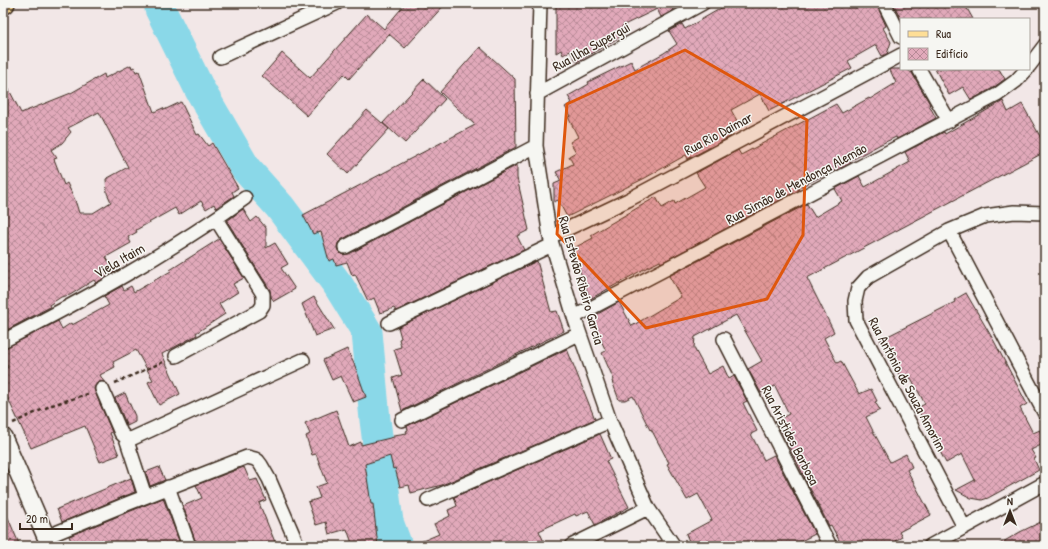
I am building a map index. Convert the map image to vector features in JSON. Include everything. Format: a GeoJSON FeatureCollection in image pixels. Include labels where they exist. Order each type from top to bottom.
{"type":"FeatureCollection","features":[{"type":"Feature","properties":{"kind":"street"},"geometry":{"type":"LineString","coordinates":[[220,57],[337,3]]}},
{"type":"Feature","properties":{"kind":"street","name":"Rua Estevão Ribeiro Garcia"},"geometry":{"type":"LineString","coordinates":[[540,3],[536,146],[551,241],[579,334],[610,421],[648,508],[674,546]]}},
{"type":"Feature","properties":{"kind":"street","name":"Rua Ilha Supergui"},"geometry":{"type":"LineString","coordinates":[[537,94],[703,3]]}},
{"type":"Feature","properties":{"kind":"street"},"geometry":{"type":"LineString","coordinates":[[884,3],[900,35]]}},
{"type":"Feature","properties":{"kind":"street"},"geometry":{"type":"LineString","coordinates":[[1030,65],[1045,45]]}},
{"type":"Feature","properties":{"kind":"street","name":"Rua Rio Daimar"},"geometry":{"type":"LineString","coordinates":[[389,323],[551,241],[900,56]]}},
{"type":"Feature","properties":{"kind":"street"},"geometry":{"type":"LineString","coordinates":[[920,70],[949,120]]}},
{"type":"Feature","properties":{"kind":"street","name":"Rua Simão de Mendonça Alemão"},"geometry":{"type":"LineString","coordinates":[[574,317],[997,95],[1016,81],[1026,70]]}},
{"type":"Feature","properties":{"kind":"street"},"geometry":{"type":"LineString","coordinates":[[345,247],[536,146]]}},
{"type":"Feature","properties":{"kind":"street","name":"Viela Itaim"},"geometry":{"type":"LineString","coordinates":[[3,341],[63,310],[145,264],[216,219],[245,198]]}},
{"type":"Feature","properties":{"kind":"street","name":"Rua Antônio de Souza Amorim"},"geometry":{"type":"LineString","coordinates":[[964,527],[856,320],[855,301],[858,288],[868,277],[949,231],[985,216],[1014,212],[1045,213]]}},
{"type":"Feature","properties":{"kind":"street"},"geometry":{"type":"LineString","coordinates":[[176,356],[259,311],[263,305],[263,294],[216,219]]}},
{"type":"Feature","properties":{"kind":"street"},"geometry":{"type":"LineString","coordinates":[[949,231],[1045,414]]}},
{"type":"Feature","properties":{"kind":"street"},"geometry":{"type":"LineString","coordinates":[[402,420],[579,334]]}},
{"type":"Feature","properties":{"kind":"street","name":"Rua Aristides Barbosa"},"geometry":{"type":"LineString","coordinates":[[724,339],[830,546]]}},
{"type":"Feature","properties":{"kind":"street"},"geometry":{"type":"LineString","coordinates":[[126,438],[131,439],[303,360]]}},
{"type":"Feature","properties":{"kind":"street"},"geometry":{"type":"LineString","coordinates":[[102,389],[121,433],[126,438],[146,496]]}},
{"type":"Feature","properties":{"kind":"street"},"geometry":{"type":"LineString","coordinates":[[428,500],[610,421]]}},
{"type":"Feature","properties":{"kind":"street"},"geometry":{"type":"LineString","coordinates":[[6,431],[48,542],[146,496],[247,457],[258,461],[268,479],[298,546]]}},
{"type":"Feature","properties":{"kind":"street"},"geometry":{"type":"LineString","coordinates":[[930,546],[1045,483]]}},
{"type":"Feature","properties":{"kind":"street"},"geometry":{"type":"LineString","coordinates":[[168,487],[189,546]]}},
{"type":"Feature","properties":{"kind":"street"},"geometry":{"type":"LineString","coordinates":[[571,546],[648,508]]}},
{"type":"Feature","properties":{"kind":"path"},"geometry":{"type":"LineString","coordinates":[[6,431],[52,405],[102,389],[176,356]]}},
{"type":"Feature","properties":{"kind":"highlighted area"},"geometry":{"type":"Polygon","coordinates":[[[685,50],[807,120],[803,235],[767,299],[646,328],[557,234],[567,104],[685,50]]]}},
{"type":"Feature","properties":{"kind":"building"},"geometry":{"type":"Polygon","coordinates":[[[406,3],[446,3],[405,48],[389,34],[349,79],[344,74],[307,116],[262,76],[282,53],[310,78],[367,14],[384,29],[406,3]]]}},
{"type":"Feature","properties":{"kind":"building"},"geometry":{"type":"Polygon","coordinates":[[[556,3],[671,3],[674,10],[661,17],[657,9],[622,26],[625,34],[577,62],[570,51],[563,55],[561,50],[556,53],[556,3]]]}},
{"type":"Feature","properties":{"kind":"building"},"geometry":{"type":"Polygon","coordinates":[[[730,3],[876,3],[886,26],[883,28],[891,42],[887,54],[882,56],[876,45],[848,61],[852,68],[769,111],[760,94],[731,110],[740,126],[728,132],[730,137],[688,159],[686,155],[645,178],[567,217],[558,200],[554,202],[554,184],[561,181],[556,172],[573,164],[569,156],[576,152],[570,142],[578,137],[568,117],[571,116],[565,107],[572,103],[568,96],[589,84],[588,82],[631,61],[635,69],[664,53],[677,44],[669,31],[682,24],[685,29],[730,3]]]}},
{"type":"Feature","properties":{"kind":"building"},"geometry":{"type":"Polygon","coordinates":[[[893,3],[964,3],[972,18],[900,18],[893,3]]]}},
{"type":"Feature","properties":{"kind":"building"},"geometry":{"type":"Polygon","coordinates":[[[480,47],[515,79],[516,147],[341,240],[337,247],[341,254],[349,254],[517,165],[517,178],[529,230],[517,236],[524,250],[396,311],[394,308],[380,313],[374,298],[368,301],[355,274],[352,275],[347,262],[336,265],[334,259],[329,261],[321,232],[313,234],[303,215],[475,125],[440,92],[480,47]]]}},
{"type":"Feature","properties":{"kind":"building"},"geometry":{"type":"Polygon","coordinates":[[[131,65],[132,68],[134,67],[136,72],[139,71],[154,112],[163,108],[164,110],[181,102],[197,135],[199,134],[208,146],[212,143],[238,188],[232,192],[234,196],[216,208],[214,204],[206,209],[201,201],[179,215],[175,208],[136,230],[137,232],[128,237],[131,243],[106,257],[115,272],[96,283],[94,280],[70,295],[61,297],[49,305],[50,307],[3,332],[3,78],[21,113],[71,93],[104,74],[105,78],[131,65]],[[99,112],[68,128],[71,132],[62,143],[51,150],[57,158],[54,159],[64,185],[67,183],[79,213],[93,213],[111,202],[107,193],[106,179],[128,167],[99,112]]]}},
{"type":"Feature","properties":{"kind":"building"},"geometry":{"type":"Polygon","coordinates":[[[890,70],[908,70],[912,73],[930,104],[929,105],[936,118],[897,139],[896,137],[879,145],[850,161],[851,163],[798,188],[799,190],[661,263],[660,261],[644,269],[590,299],[572,249],[593,238],[591,235],[656,197],[662,208],[674,201],[675,204],[705,187],[696,173],[738,150],[741,155],[836,104],[842,113],[869,98],[870,99],[896,83],[890,70]]]}},
{"type":"Feature","properties":{"kind":"building"},"geometry":{"type":"Polygon","coordinates":[[[936,70],[1000,70],[1005,79],[993,88],[971,100],[963,87],[949,95],[936,70]]]}},
{"type":"Feature","properties":{"kind":"building"},"geometry":{"type":"Polygon","coordinates":[[[424,79],[445,99],[405,143],[383,123],[424,79]]]}},
{"type":"Feature","properties":{"kind":"building"},"geometry":{"type":"Polygon","coordinates":[[[1003,101],[1008,112],[1022,104],[1045,145],[1045,152],[807,278],[834,332],[824,338],[837,363],[841,361],[859,394],[871,389],[877,401],[875,402],[880,410],[866,417],[890,462],[906,454],[912,467],[907,470],[931,515],[899,532],[902,537],[895,541],[898,546],[842,546],[831,525],[829,526],[776,421],[789,414],[775,386],[761,393],[748,369],[762,361],[736,315],[695,337],[694,348],[708,374],[723,366],[729,379],[734,376],[747,401],[743,403],[757,431],[751,434],[764,460],[774,455],[815,534],[791,546],[691,546],[686,534],[712,520],[698,494],[687,500],[633,396],[625,400],[619,400],[612,381],[614,380],[602,353],[606,351],[592,321],[597,319],[596,315],[619,302],[632,326],[681,297],[669,276],[807,204],[815,217],[842,201],[835,189],[859,176],[865,187],[910,162],[905,152],[944,132],[945,134],[1003,101]]]}},
{"type":"Feature","properties":{"kind":"building"},"geometry":{"type":"Polygon","coordinates":[[[367,110],[389,129],[348,174],[327,154],[367,110]]]}},
{"type":"Feature","properties":{"kind":"building"},"geometry":{"type":"Polygon","coordinates":[[[243,209],[251,222],[257,217],[266,228],[266,248],[275,243],[288,264],[281,268],[295,289],[274,301],[271,297],[270,290],[227,221],[243,209]]]}},
{"type":"Feature","properties":{"kind":"building"},"geometry":{"type":"Polygon","coordinates":[[[219,239],[244,278],[233,284],[238,292],[219,304],[225,314],[196,333],[197,335],[162,354],[180,394],[159,405],[148,382],[153,380],[136,350],[113,362],[115,367],[100,375],[104,382],[98,382],[94,388],[112,432],[110,433],[119,455],[100,462],[85,426],[31,448],[3,388],[3,369],[8,367],[3,354],[3,349],[58,321],[62,329],[71,323],[72,325],[109,305],[104,296],[122,286],[124,290],[131,286],[134,292],[171,271],[170,270],[219,239]]]}},
{"type":"Feature","properties":{"kind":"building"},"geometry":{"type":"Polygon","coordinates":[[[537,261],[551,312],[557,311],[564,331],[402,411],[393,378],[402,375],[394,349],[401,347],[399,339],[401,338],[398,327],[537,261]]]}},
{"type":"Feature","properties":{"kind":"building"},"geometry":{"type":"Polygon","coordinates":[[[966,293],[994,341],[1027,404],[1020,408],[1033,433],[1040,430],[1045,439],[1045,443],[1031,450],[1036,458],[1034,459],[1039,470],[982,500],[971,498],[956,490],[975,480],[962,454],[946,463],[917,408],[925,404],[911,378],[903,382],[880,340],[955,302],[954,300],[966,293]]]}},
{"type":"Feature","properties":{"kind":"building"},"geometry":{"type":"Polygon","coordinates":[[[314,297],[334,329],[315,336],[302,304],[314,297]]]}},
{"type":"Feature","properties":{"kind":"building"},"geometry":{"type":"Polygon","coordinates":[[[347,349],[366,397],[353,402],[341,376],[332,380],[323,360],[347,349]]]}},
{"type":"Feature","properties":{"kind":"building"},"geometry":{"type":"Polygon","coordinates":[[[567,349],[595,419],[442,485],[411,493],[409,485],[400,487],[390,456],[365,464],[371,504],[373,504],[378,546],[353,546],[347,529],[329,534],[326,522],[316,525],[308,502],[320,498],[316,487],[327,483],[316,454],[312,455],[306,436],[310,434],[305,423],[336,410],[349,447],[361,442],[361,445],[394,437],[394,435],[407,433],[407,426],[567,349]]]}},
{"type":"Feature","properties":{"kind":"building"},"geometry":{"type":"Polygon","coordinates":[[[125,393],[135,416],[135,422],[127,426],[115,398],[125,393]]]}},
{"type":"Feature","properties":{"kind":"building"},"geometry":{"type":"Polygon","coordinates":[[[600,434],[611,459],[606,461],[629,507],[595,525],[588,511],[576,516],[575,514],[560,521],[539,531],[546,546],[411,546],[439,534],[434,524],[450,516],[448,510],[457,506],[454,497],[600,434]]]}},
{"type":"Feature","properties":{"kind":"building"},"geometry":{"type":"Polygon","coordinates":[[[159,467],[165,480],[150,486],[146,472],[159,467]]]}},
{"type":"Feature","properties":{"kind":"building"},"geometry":{"type":"Polygon","coordinates":[[[244,467],[250,481],[257,479],[266,500],[259,503],[275,542],[267,546],[197,546],[183,506],[202,498],[196,485],[244,467]]]}},
{"type":"Feature","properties":{"kind":"building"},"geometry":{"type":"Polygon","coordinates":[[[131,478],[135,492],[62,522],[57,509],[131,478]]]}},
{"type":"Feature","properties":{"kind":"building"},"geometry":{"type":"Polygon","coordinates":[[[163,498],[181,546],[73,546],[69,536],[163,498]]]}},
{"type":"Feature","properties":{"kind":"building"},"geometry":{"type":"Polygon","coordinates":[[[3,506],[20,546],[3,546],[3,506]]]}},
{"type":"Feature","properties":{"kind":"building"},"geometry":{"type":"Polygon","coordinates":[[[1045,520],[1045,546],[996,546],[1020,532],[1045,520]]]}},
{"type":"Feature","properties":{"kind":"waterway"},"geometry":{"type":"LineString","coordinates":[[160,9],[200,90],[246,169],[280,207],[338,285],[367,332],[375,420],[388,522],[397,546]]}}]}
